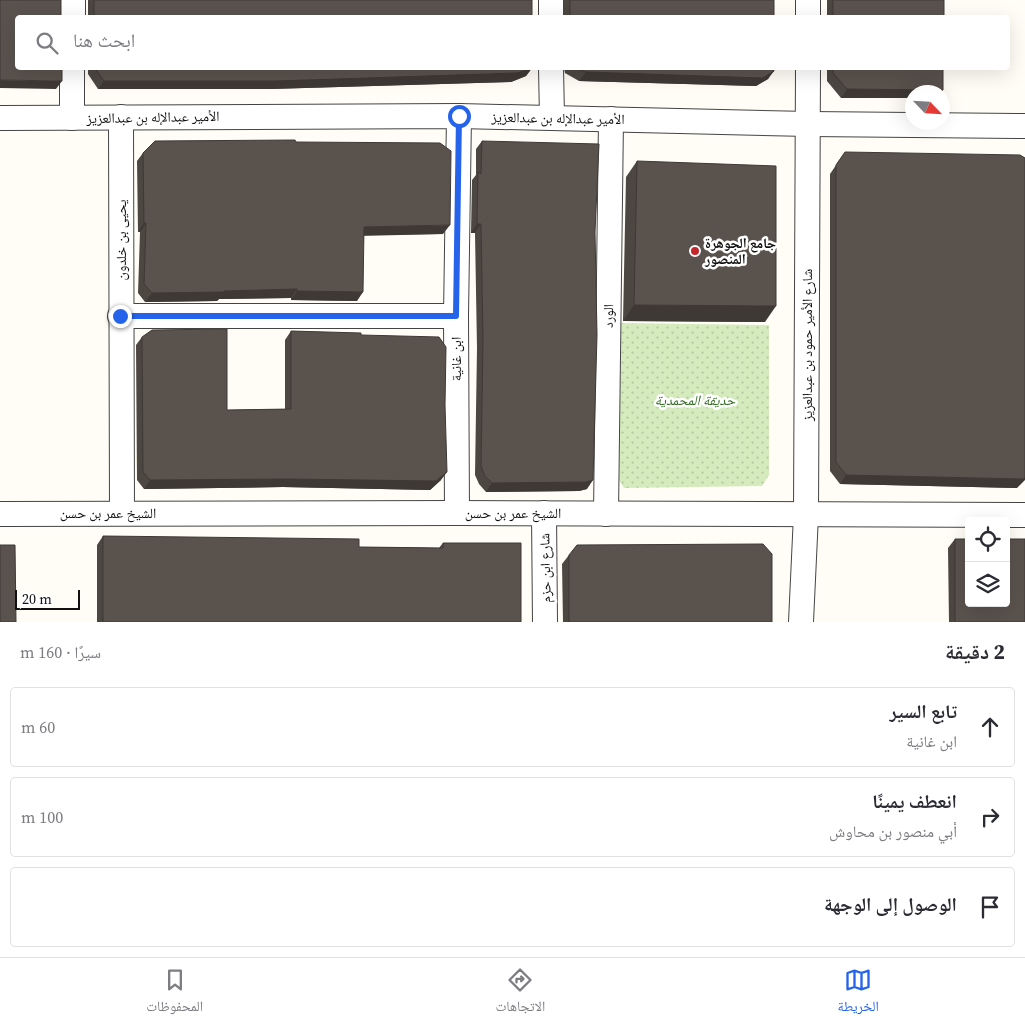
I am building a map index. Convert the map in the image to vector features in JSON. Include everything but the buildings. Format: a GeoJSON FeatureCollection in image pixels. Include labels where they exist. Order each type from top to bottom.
{"type":"FeatureCollection","features":[{"type":"Feature","properties":{"kind":"street"},"geometry":{"type":"LineString","coordinates":[[73,0],[73,15]]}},
{"type":"Feature","properties":{"kind":"street"},"geometry":{"type":"LineString","coordinates":[[550,0],[551,15]]}},
{"type":"Feature","properties":{"kind":"street"},"geometry":{"type":"LineString","coordinates":[[808,0],[808,15]]}},
{"type":"Feature","properties":{"kind":"street"},"geometry":{"type":"LineString","coordinates":[[72,70],[72,118]]}},
{"type":"Feature","properties":{"kind":"street"},"geometry":{"type":"LineString","coordinates":[[551,70],[552,117]]}},
{"type":"Feature","properties":{"kind":"street","name":"شارع الأمير حمود بن عبدالعزيز"},"geometry":{"type":"LineString","coordinates":[[801,622],[806,515],[808,70]]}},
{"type":"Feature","properties":{"kind":"street","name":"الأمير عبدالإله بن عبدالعزيز"},"geometry":{"type":"LineString","coordinates":[[0,118],[459,116],[808,124],[1025,126]]}},
{"type":"Feature","properties":{"kind":"street","name":"ابن غانية"},"geometry":{"type":"LineString","coordinates":[[457,513],[456,316],[459,116]]}},
{"type":"Feature","properties":{"kind":"street","name":"يحيى بن خلدون"},"geometry":{"type":"LineString","coordinates":[[121,117],[120,316],[122,513]]}},
{"type":"Feature","properties":{"kind":"street","name":"الورد"},"geometry":{"type":"LineString","coordinates":[[606,514],[611,119]]}},
{"type":"Feature","properties":{"kind":"street"},"geometry":{"type":"LineString","coordinates":[[120,316],[456,316]]}},
{"type":"Feature","properties":{"kind":"street","name":"الشيخ عمر بن حسن"},"geometry":{"type":"LineString","coordinates":[[0,514],[544,513],[1025,515]]}},
{"type":"Feature","properties":{"kind":"street","name":"شارع ابن حزم"},"geometry":{"type":"LineString","coordinates":[[544,513],[545,622]]}},
{"type":"Feature","properties":{"kind":"green space","name":"حديقة المحمدية"},"geometry":{"type":"Polygon","coordinates":[[[621,323],[769,325],[769,475],[762,486],[624,488],[619,480],[621,323]]]}},
{"type":"Feature","properties":{"kind":"place","name":"جامع الجوهرة المنصور"},"geometry":{"type":"Point","coordinates":[695,251]}},
{"type":"Feature","properties":{"kind":"route"},"geometry":{"type":"LineString","coordinates":[[120,316],[456,316],[459,116]]}}]}
